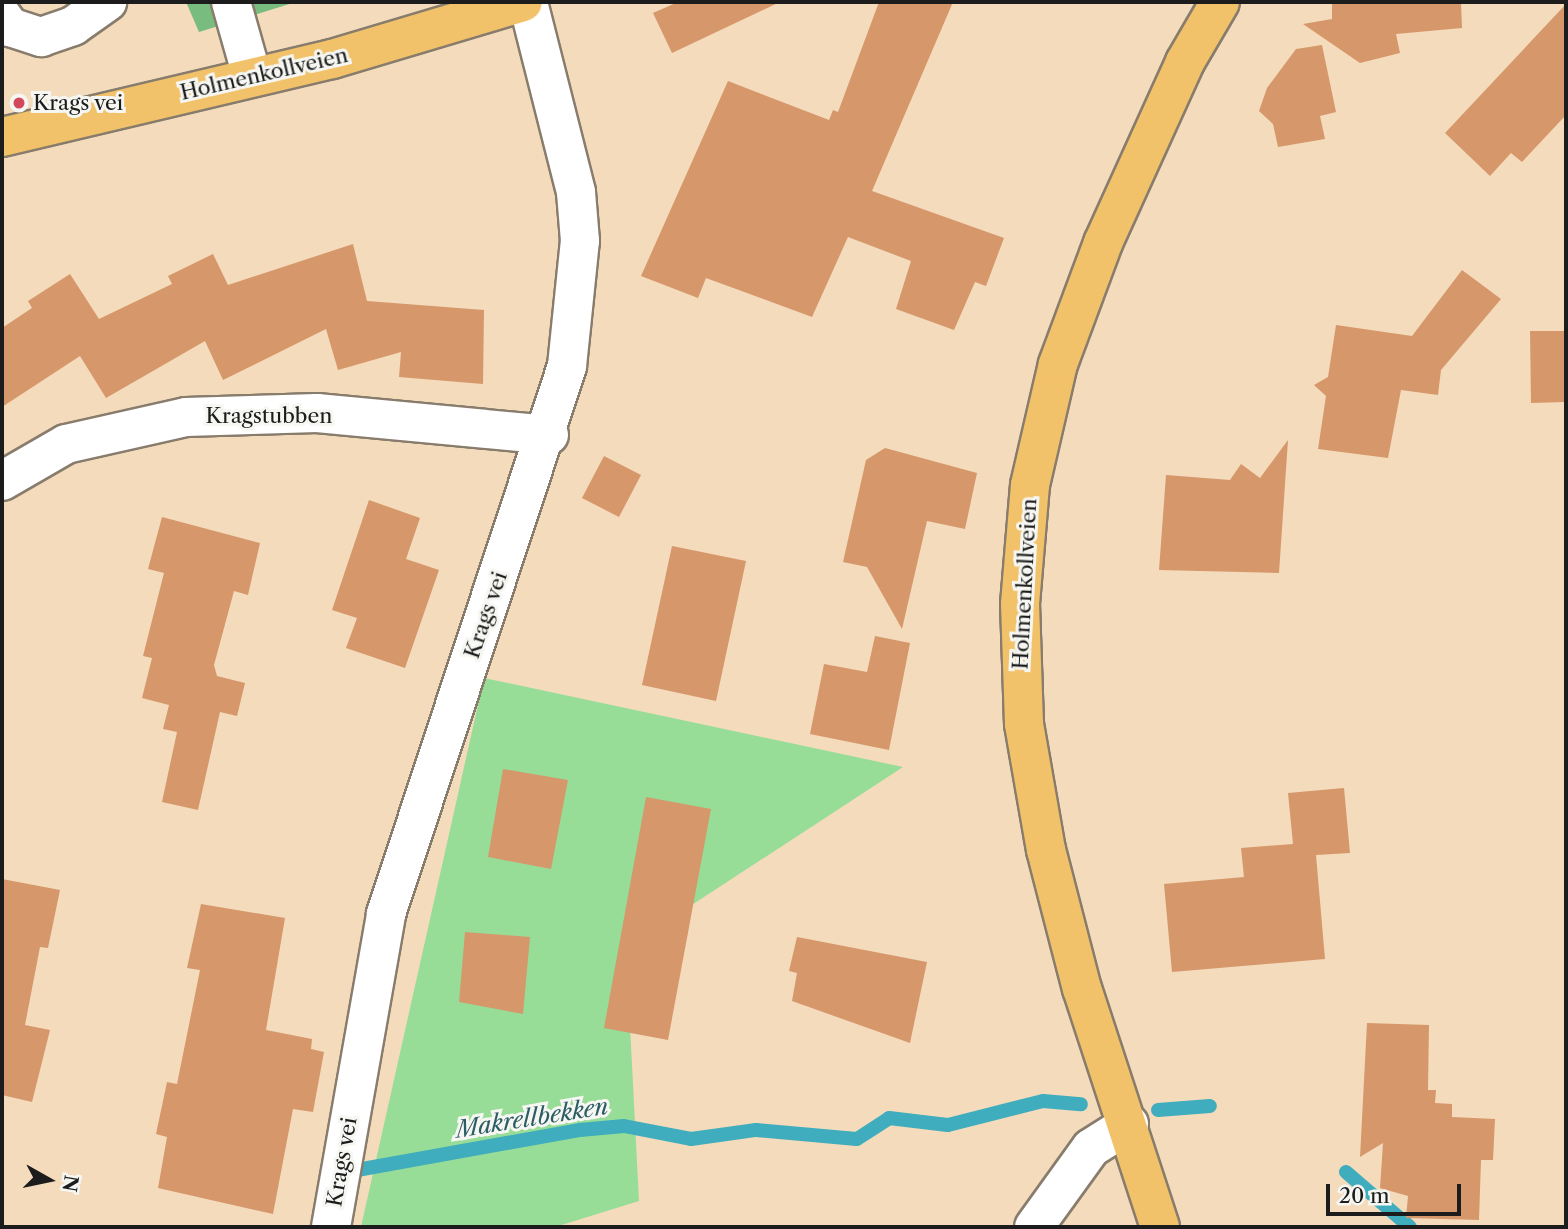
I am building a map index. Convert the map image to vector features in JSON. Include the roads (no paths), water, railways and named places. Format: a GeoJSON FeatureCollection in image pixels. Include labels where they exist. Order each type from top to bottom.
{"type":"FeatureCollection","features":[{"type":"Feature","properties":{"kind":"main road","name":"Holmenkollveien"},"geometry":{"type":"LineString","coordinates":[[2,136],[251,76],[526,2]]}},
{"type":"Feature","properties":{"kind":"main road","name":"Holmenkollveien"},"geometry":{"type":"LineString","coordinates":[[1160,1227],[1129,1124],[1082,989],[1032,787],[1019,668],[1023,547],[1042,425],[1063,351],[1102,243],[1185,62],[1220,2]]}},
{"type":"Feature","properties":{"kind":"street"},"geometry":{"type":"LineString","coordinates":[[2,16],[10,27],[41,37],[73,26],[107,2]]}},
{"type":"Feature","properties":{"kind":"street"},"geometry":{"type":"LineString","coordinates":[[231,2],[251,76]]}},
{"type":"Feature","properties":{"kind":"street","name":"Krags vei"},"geometry":{"type":"LineString","coordinates":[[331,1227],[386,914],[549,435],[567,366],[580,241],[569,144],[526,2]]}},
{"type":"Feature","properties":{"kind":"street","name":"Kragstubben"},"geometry":{"type":"LineString","coordinates":[[2,481],[66,444],[186,417],[317,413],[549,435]]}},
{"type":"Feature","properties":{"kind":"street"},"geometry":{"type":"LineString","coordinates":[[1034,1227],[1091,1147],[1129,1124]]}},
{"type":"Feature","properties":{"kind":"waterway","name":"Makrellbekken"},"geometry":{"type":"LineString","coordinates":[[357,1170],[580,1130],[624,1126],[691,1139],[756,1130],[857,1139],[889,1118],[948,1125],[1043,1101],[1081,1104]]}},
{"type":"Feature","properties":{"kind":"waterway","name":"Makrellbekken"},"geometry":{"type":"LineString","coordinates":[[1158,1110],[1210,1106]]}},
{"type":"Feature","properties":{"kind":"waterway","name":"Makrellbekken"},"geometry":{"type":"LineString","coordinates":[[1346,1172],[1410,1227]]}},
{"type":"Feature","properties":{"kind":"place","name":"Krags vei"},"geometry":{"type":"Point","coordinates":[19,103]}}]}
